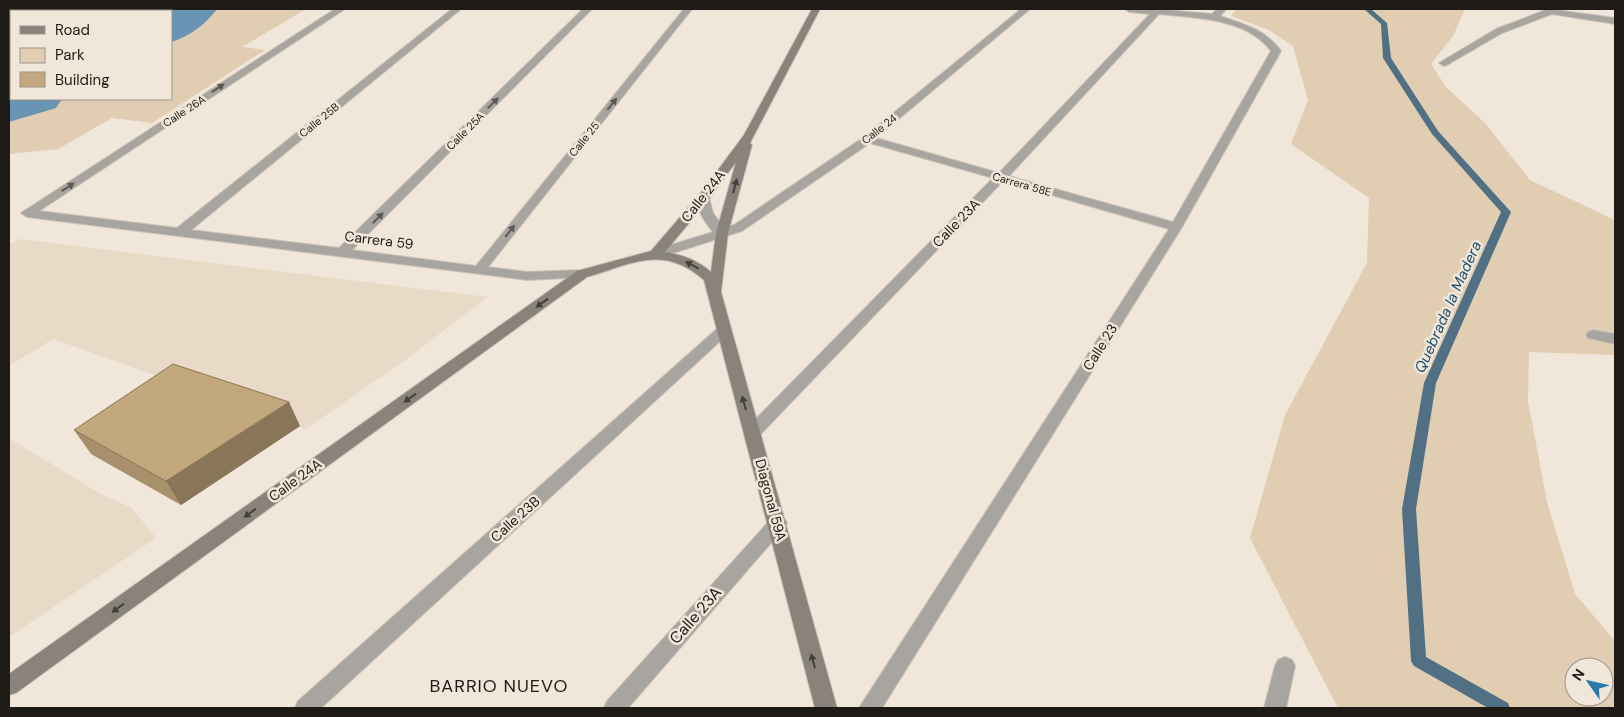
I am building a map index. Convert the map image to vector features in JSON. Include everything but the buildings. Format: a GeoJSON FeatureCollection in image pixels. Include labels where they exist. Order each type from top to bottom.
{"type":"FeatureCollection","features":[{"type":"Feature","properties":{"kind":"main road","name":"Calle 24A"},"geometry":{"type":"LineString","coordinates":[[656,254],[704,197],[749,136],[816,9]]}},
{"type":"Feature","properties":{"kind":"main road","name":"Calle 24A"},"geometry":{"type":"LineString","coordinates":[[722,233],[749,136]]}},
{"type":"Feature","properties":{"kind":"main road","name":"Diagonal 59A"},"geometry":{"type":"LineString","coordinates":[[715,292],[722,233]]}},
{"type":"Feature","properties":{"kind":"main road","name":"Diagonal 59A"},"geometry":{"type":"LineString","coordinates":[[656,254],[679,258],[697,267],[710,278],[778,523],[826,708]]}},
{"type":"Feature","properties":{"kind":"main road","name":"Carrera 59"},"geometry":{"type":"LineString","coordinates":[[582,274],[656,254]]}},
{"type":"Feature","properties":{"kind":"main road","name":"Calle 24A"},"geometry":{"type":"LineString","coordinates":[[9,686],[582,274]]}},
{"type":"Feature","properties":{"kind":"street","name":"Calle 26A"},"geometry":{"type":"LineString","coordinates":[[27,213],[341,9]]}},
{"type":"Feature","properties":{"kind":"street","name":"Calle 25B"},"geometry":{"type":"LineString","coordinates":[[180,232],[457,9]]}},
{"type":"Feature","properties":{"kind":"street","name":"Calle 25A"},"geometry":{"type":"LineString","coordinates":[[343,252],[588,9]]}},
{"type":"Feature","properties":{"kind":"street","name":"Calle 25"},"geometry":{"type":"LineString","coordinates":[[480,268],[688,9]]}},
{"type":"Feature","properties":{"kind":"street","name":"Calle 24"},"geometry":{"type":"LineString","coordinates":[[722,233],[738,228],[868,139],[1026,9]]}},
{"type":"Feature","properties":{"kind":"street"},"geometry":{"type":"LineString","coordinates":[[1129,9],[1156,12],[1218,13]]}},
{"type":"Feature","properties":{"kind":"street"},"geometry":{"type":"LineString","coordinates":[[1444,63],[1499,30],[1551,10],[1615,21]]}},
{"type":"Feature","properties":{"kind":"street","name":"Calle 23A"},"geometry":{"type":"LineString","coordinates":[[753,432],[1000,178],[1156,12]]}},
{"type":"Feature","properties":{"kind":"street","name":"Calle 23"},"geometry":{"type":"LineString","coordinates":[[870,708],[1176,227],[1276,51],[1271,42],[1218,13]]}},
{"type":"Feature","properties":{"kind":"street","name":"Carrera 58E"},"geometry":{"type":"LineString","coordinates":[[868,139],[1176,227]]}},
{"type":"Feature","properties":{"kind":"street"},"geometry":{"type":"LineString","coordinates":[[704,197],[705,212],[722,233]]}},
{"type":"Feature","properties":{"kind":"street","name":"Carrera 59"},"geometry":{"type":"LineString","coordinates":[[27,213],[480,268],[527,276],[582,274]]}},
{"type":"Feature","properties":{"kind":"street","name":"Carrera 59"},"geometry":{"type":"LineString","coordinates":[[656,254],[722,233]]}},
{"type":"Feature","properties":{"kind":"street","name":"Calle 23B"},"geometry":{"type":"LineString","coordinates":[[306,708],[724,330]]}},
{"type":"Feature","properties":{"kind":"street"},"geometry":{"type":"LineString","coordinates":[[1593,335],[1615,339]]}},
{"type":"Feature","properties":{"kind":"street","name":"Calle 23A"},"geometry":{"type":"LineString","coordinates":[[614,708],[778,523]]}},
{"type":"Feature","properties":{"kind":"street"},"geometry":{"type":"LineString","coordinates":[[1275,708],[1285,666]]}},
{"type":"Feature","properties":{"kind":"shaded area"},"geometry":{"type":"Polygon","coordinates":[[[20,239],[488,297],[404,361],[306,429],[53,339],[9,366],[9,244],[20,239]]]}},
{"type":"Feature","properties":{"kind":"shaded area"},"geometry":{"type":"Polygon","coordinates":[[[9,438],[101,494],[132,508],[156,538],[9,637],[9,438]]]}},
{"type":"Feature","properties":{"kind":"green space"},"geometry":{"type":"Polygon","coordinates":[[[306,9],[242,47],[265,50],[152,123],[112,118],[58,149],[9,154],[10,20],[10,100],[172,100],[172,10],[26,10],[306,9]]]}},
{"type":"Feature","properties":{"kind":"green space"},"geometry":{"type":"Polygon","coordinates":[[[1236,9],[1465,9],[1453,36],[1431,64],[1446,87],[1486,124],[1530,180],[1615,220],[1615,355],[1529,352],[1528,401],[1547,502],[1575,594],[1615,641],[1615,708],[1338,708],[1250,538],[1285,415],[1367,263],[1369,198],[1291,144],[1308,100],[1293,46],[1269,30],[1231,16],[1236,9]]]}},
{"type":"Feature","properties":{"kind":"waterway"},"geometry":{"type":"LineString","coordinates":[[172,29],[198,9]]}},
{"type":"Feature","properties":{"kind":"waterway","name":"Quebrada la Madera"},"geometry":{"type":"LineString","coordinates":[[1367,9],[1384,23],[1387,58],[1435,132],[1506,212],[1430,383],[1409,509],[1419,661],[1502,708]]}},
{"type":"Feature","properties":{"kind":"waterway"},"geometry":{"type":"LineString","coordinates":[[9,108],[37,100]]}},
{"type":"Feature","properties":{"kind":"district","name":"BARRIO NUEVO"},"geometry":{"type":"Point","coordinates":[499,686]}}]}
